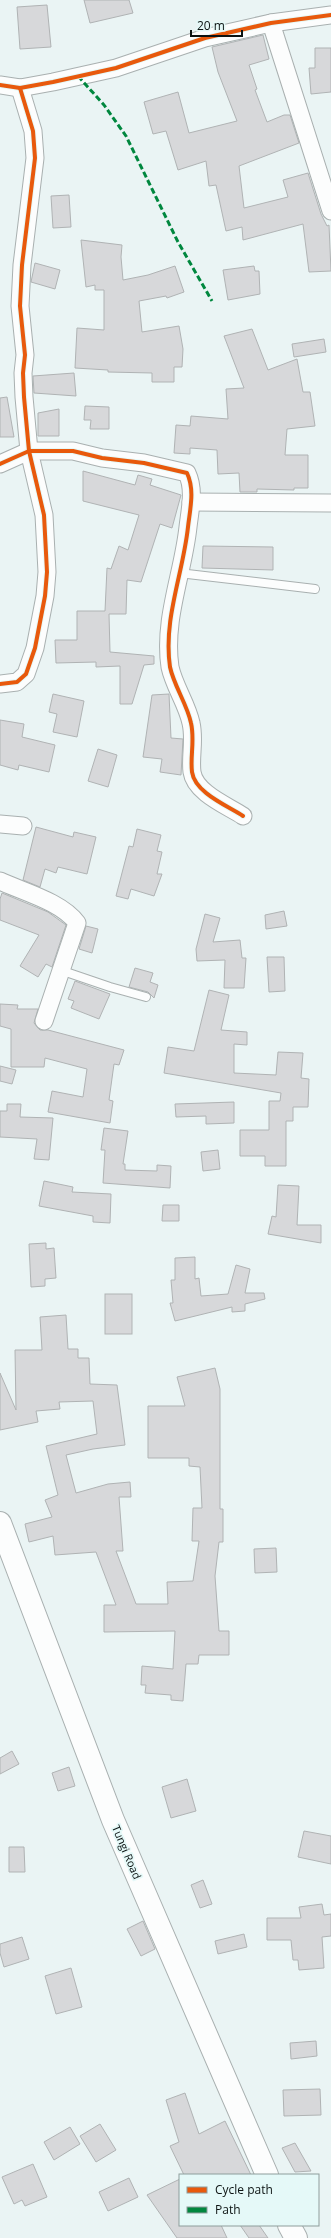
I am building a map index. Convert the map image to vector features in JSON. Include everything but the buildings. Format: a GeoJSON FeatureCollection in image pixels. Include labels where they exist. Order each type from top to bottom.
{"type":"FeatureCollection","features":[{"type":"Feature","properties":{"kind":"main road","name":"Tungi Road"},"geometry":{"type":"LineString","coordinates":[[0,1523],[113,1820],[267,2174]]}},
{"type":"Feature","properties":{"kind":"main road"},"geometry":{"type":"LineString","coordinates":[[290,2226],[296,2238]]}},
{"type":"Feature","properties":{"kind":"street"},"geometry":{"type":"LineString","coordinates":[[0,86],[20,88],[116,68],[205,38],[271,23],[331,16]]}},
{"type":"Feature","properties":{"kind":"street"},"geometry":{"type":"LineString","coordinates":[[271,23],[331,211]]}},
{"type":"Feature","properties":{"kind":"street"},"geometry":{"type":"LineString","coordinates":[[0,684],[17,682],[26,674],[35,648],[46,596],[47,572],[44,515],[29,451],[24,391],[26,355],[20,306],[22,265],[35,158],[33,131],[20,88]]}},
{"type":"Feature","properties":{"kind":"street"},"geometry":{"type":"LineString","coordinates":[[0,464],[29,451],[73,451],[187,473],[191,482],[191,502],[187,539],[170,616],[169,651],[172,674],[191,723],[194,749],[192,772],[197,783],[206,792],[244,816]]}},
{"type":"Feature","properties":{"kind":"street"},"geometry":{"type":"LineString","coordinates":[[191,502],[331,503]]}},
{"type":"Feature","properties":{"kind":"street"},"geometry":{"type":"LineString","coordinates":[[0,824],[23,826]]}},
{"type":"Feature","properties":{"kind":"street"},"geometry":{"type":"LineString","coordinates":[[0,881],[60,907],[77,923],[44,1021]]}},
{"type":"Feature","properties":{"kind":"lane"},"geometry":{"type":"LineString","coordinates":[[179,573],[315,588]]}},
{"type":"Feature","properties":{"kind":"lane"},"geometry":{"type":"LineString","coordinates":[[60,970],[110,987],[146,997]]}},
{"type":"Feature","properties":{"kind":"marked path"},"geometry":{"type":"LineString","coordinates":[[78,76],[104,105],[126,136],[178,242],[212,301]]}},
{"type":"Feature","properties":{"kind":"cycle path"},"geometry":{"type":"LineString","coordinates":[[0,85],[20,88],[53,82],[116,68],[205,38],[271,23],[331,15]]}},
{"type":"Feature","properties":{"kind":"cycle path"},"geometry":{"type":"LineString","coordinates":[[0,684],[17,682],[26,674],[35,648],[45,596],[47,572],[44,515],[29,451],[24,397],[23,373],[25,355],[20,306],[22,265],[35,158],[33,131],[20,88]]}},
{"type":"Feature","properties":{"kind":"cycle path"},"geometry":{"type":"LineString","coordinates":[[0,464],[29,451],[73,451],[102,458],[144,463],[187,473],[191,486],[191,506],[186,545],[171,614],[169,631],[170,667],[191,723],[193,736],[192,772],[194,780],[206,793],[243,816]]}}]}
